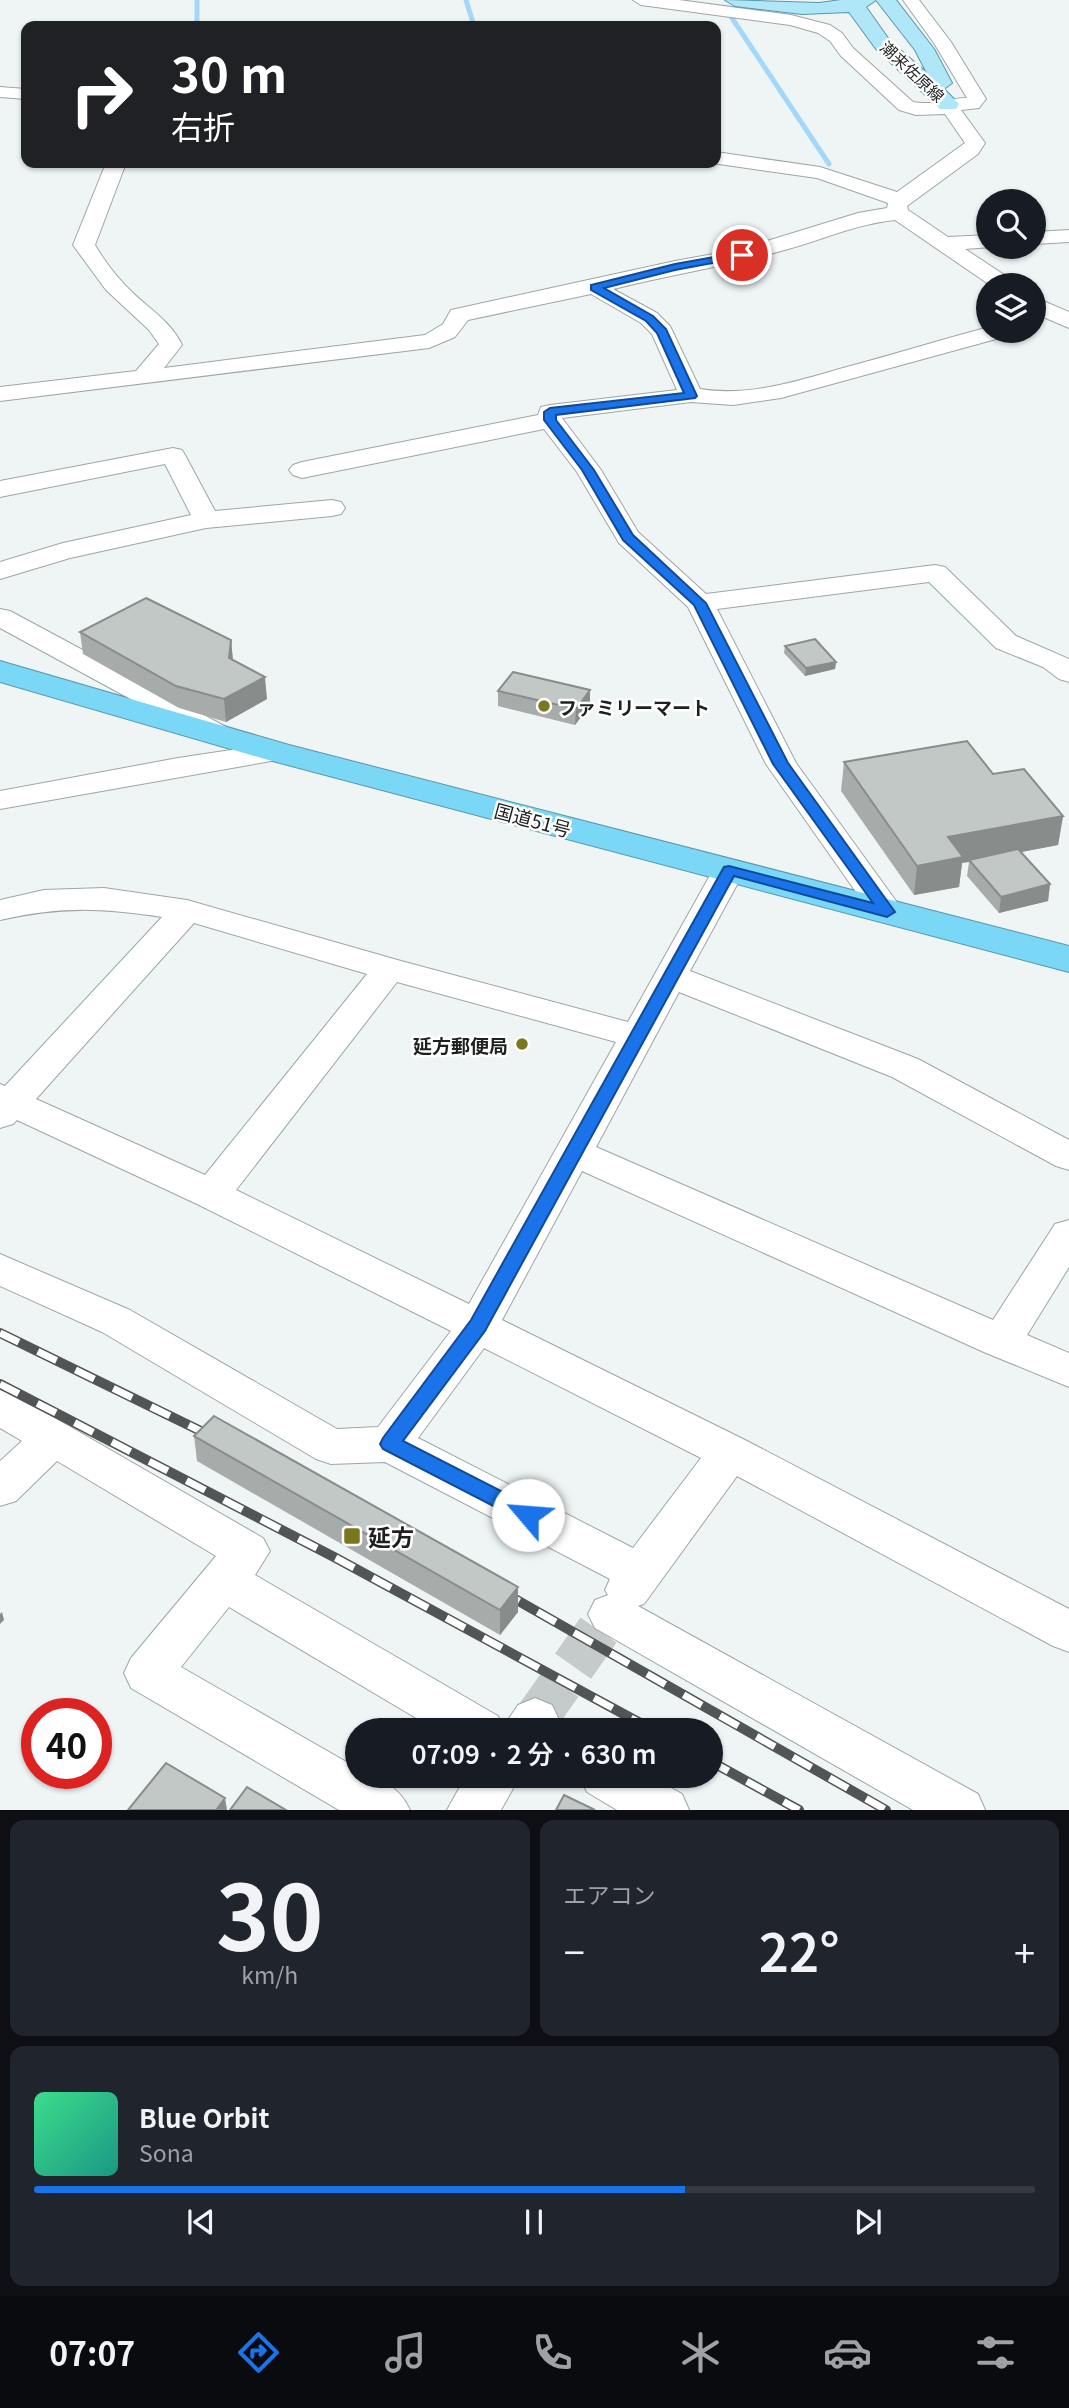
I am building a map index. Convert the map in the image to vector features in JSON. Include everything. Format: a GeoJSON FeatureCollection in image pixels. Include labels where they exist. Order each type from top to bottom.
{"type":"FeatureCollection","features":[{"type":"Feature","properties":{"kind":"highway","name":"国道51号"},"geometry":{"type":"LineString","coordinates":[[0,671],[276,752],[1069,959]]}},
{"type":"Feature","properties":{"kind":"main road"},"geometry":{"type":"LineString","coordinates":[[735,0],[786,6],[859,6]]}},
{"type":"Feature","properties":{"kind":"main road","name":"潮来佐原線"},"geometry":{"type":"LineString","coordinates":[[886,0],[924,49],[950,98],[950,106]]}},
{"type":"Feature","properties":{"kind":"main road","name":"潮来佐原線"},"geometry":{"type":"LineString","coordinates":[[859,6],[883,45],[950,106]]}},
{"type":"Feature","properties":{"kind":"street"},"geometry":{"type":"LineString","coordinates":[[641,0],[751,14],[816,26],[836,37],[847,52],[906,106],[916,109],[972,104],[977,100],[942,42],[911,0]]}},
{"type":"Feature","properties":{"kind":"street"},"geometry":{"type":"LineString","coordinates":[[0,93],[21,94]]}},
{"type":"Feature","properties":{"kind":"street"},"geometry":{"type":"LineString","coordinates":[[0,394],[429,341],[445,335],[455,325],[459,315],[788,243],[900,206],[952,164],[975,143],[950,106]]}},
{"type":"Feature","properties":{"kind":"street"},"geometry":{"type":"LineString","coordinates":[[721,159],[820,173],[900,206],[941,244],[986,273]]}},
{"type":"Feature","properties":{"kind":"street"},"geometry":{"type":"LineString","coordinates":[[114,168],[84,245],[96,265],[125,298],[168,335],[171,345],[144,377]]}},
{"type":"Feature","properties":{"kind":"street"},"geometry":{"type":"LineString","coordinates":[[1046,237],[1069,236]]}},
{"type":"Feature","properties":{"kind":"street"},"geometry":{"type":"LineString","coordinates":[[941,244],[976,242]]}},
{"type":"Feature","properties":{"kind":"street"},"geometry":{"type":"LineString","coordinates":[[594,287],[649,318],[662,331],[691,396]]}},
{"type":"Feature","properties":{"kind":"street"},"geometry":{"type":"LineString","coordinates":[[887,912],[780,764],[700,603],[628,537],[588,470],[550,420],[550,412],[691,396],[704,399],[762,395],[832,379],[976,338]]}},
{"type":"Feature","properties":{"kind":"street"},"geometry":{"type":"LineString","coordinates":[[302,470],[550,420]]}},
{"type":"Feature","properties":{"kind":"street"},"geometry":{"type":"LineString","coordinates":[[0,489],[173,455],[206,520]]}},
{"type":"Feature","properties":{"kind":"street"},"geometry":{"type":"LineString","coordinates":[[0,571],[63,551],[206,520],[332,508]]}},
{"type":"Feature","properties":{"kind":"street"},"geometry":{"type":"LineString","coordinates":[[700,603],[935,573],[1006,642],[1053,661],[1069,673]]}},
{"type":"Feature","properties":{"kind":"street"},"geometry":{"type":"LineString","coordinates":[[0,617],[223,737]]}},
{"type":"Feature","properties":{"kind":"street"},"geometry":{"type":"LineString","coordinates":[[0,800],[178,766],[276,752]]}},
{"type":"Feature","properties":{"kind":"street"},"geometry":{"type":"LineString","coordinates":[[390,1444],[478,1326],[729,870]]}},
{"type":"Feature","properties":{"kind":"street"},"geometry":{"type":"LineString","coordinates":[[0,910],[44,900],[104,898],[187,909],[389,969],[637,1036]]}},
{"type":"Feature","properties":{"kind":"street"},"geometry":{"type":"LineString","coordinates":[[187,909],[4,1105],[211,1194],[478,1326],[730,1452],[1069,1632]]}},
{"type":"Feature","properties":{"kind":"street"},"geometry":{"type":"LineString","coordinates":[[211,1194],[389,969]]}},
{"type":"Feature","properties":{"kind":"street"},"geometry":{"type":"LineString","coordinates":[[670,976],[905,1068],[1069,1157]]}},
{"type":"Feature","properties":{"kind":"street"},"geometry":{"type":"LineString","coordinates":[[573,1152],[1069,1371]]}},
{"type":"Feature","properties":{"kind":"street"},"geometry":{"type":"LineString","coordinates":[[1001,1342],[1069,1234]]}},
{"type":"Feature","properties":{"kind":"street"},"geometry":{"type":"LineString","coordinates":[[0,1269],[116,1321],[331,1447],[390,1444],[640,1573]]}},
{"type":"Feature","properties":{"kind":"street"},"geometry":{"type":"LineString","coordinates":[[0,1407],[247,1551],[148,1673],[385,1810]]}},
{"type":"Feature","properties":{"kind":"street"},"geometry":{"type":"LineString","coordinates":[[0,1488],[54,1438]]}},
{"type":"Feature","properties":{"kind":"street"},"geometry":{"type":"LineString","coordinates":[[730,1452],[606,1621],[960,1810]]}},
{"type":"Feature","properties":{"kind":"street"},"geometry":{"type":"LineString","coordinates":[[224,1580],[459,1718]]}},
{"type":"Feature","properties":{"kind":"street"},"geometry":{"type":"LineString","coordinates":[[472,1810],[487,1788]]}},
{"type":"Feature","properties":{"kind":"street"},"geometry":{"type":"LineString","coordinates":[[625,1788],[664,1810]]}},
{"type":"Feature","properties":{"kind":"building"},"geometry":{"type":"Polygon","coordinates":[[[146,598],[231,640],[229,658],[265,677],[224,699],[176,686],[80,632],[146,598]]]}},
{"type":"Feature","properties":{"kind":"building"},"geometry":{"type":"Polygon","coordinates":[[[815,639],[836,662],[806,668],[785,646],[815,639]]]}},
{"type":"Feature","properties":{"kind":"building"},"geometry":{"type":"Polygon","coordinates":[[[513,672],[590,690],[576,709],[498,691],[513,672]]]}},
{"type":"Feature","properties":{"kind":"building"},"geometry":{"type":"Polygon","coordinates":[[[967,741],[993,774],[1024,769],[1063,816],[948,837],[963,857],[917,866],[844,762],[967,741]]]}},
{"type":"Feature","properties":{"kind":"building"},"geometry":{"type":"Polygon","coordinates":[[[1018,849],[1050,884],[1001,897],[969,860],[1018,849]]]}},
{"type":"Feature","properties":{"kind":"building"},"geometry":{"type":"Polygon","coordinates":[[[214,1416],[518,1587],[500,1610],[194,1436],[214,1416]]]}},
{"type":"Feature","properties":{"kind":"building"},"geometry":{"type":"Polygon","coordinates":[[[166,1763],[225,1798],[216,1810],[128,1810],[166,1763]]]}},
{"type":"Feature","properties":{"kind":"building"},"geometry":{"type":"Polygon","coordinates":[[[247,1787],[286,1810],[230,1810],[247,1787]]]}},
{"type":"Feature","properties":{"kind":"building"},"geometry":{"type":"Polygon","coordinates":[[[564,1795],[595,1810],[556,1810],[564,1795]]]}},
{"type":"Feature","properties":{"kind":"waterway"},"geometry":{"type":"LineString","coordinates":[[197,0],[197,21]]}},
{"type":"Feature","properties":{"kind":"waterway"},"geometry":{"type":"LineString","coordinates":[[466,0],[472,21]]}},
{"type":"Feature","properties":{"kind":"waterway"},"geometry":{"type":"LineString","coordinates":[[730,15],[829,164]]}},
{"type":"Feature","properties":{"kind":"tunnel"},"geometry":{"type":"LineString","coordinates":[[536,1718],[600,1628]]}},
{"type":"Feature","properties":{"kind":"railway"},"geometry":{"type":"LineString","coordinates":[[0,1333],[217,1439]]}},
{"type":"Feature","properties":{"kind":"railway"},"geometry":{"type":"LineString","coordinates":[[0,1384],[334,1557],[631,1718]]}},
{"type":"Feature","properties":{"kind":"railway"},"geometry":{"type":"LineString","coordinates":[[501,1591],[886,1810]]}},
{"type":"Feature","properties":{"kind":"railway"},"geometry":{"type":"LineString","coordinates":[[723,1768],[799,1810]]}},
{"type":"Feature","properties":{"kind":"place","name":"ファミリーマート"},"geometry":{"type":"Point","coordinates":[544,706]}},
{"type":"Feature","properties":{"kind":"place","name":"延方郵便局"},"geometry":{"type":"Point","coordinates":[522,1044]}},
{"type":"Feature","properties":{"kind":"place","name":"延方"},"geometry":{"type":"Point","coordinates":[352,1536]}},
{"type":"Feature","properties":{"kind":"route"},"geometry":{"type":"LineString","coordinates":[[528,1515],[390,1444],[478,1326],[729,870],[887,912],[780,764],[700,603],[628,537],[588,470],[550,420],[550,412],[691,396],[662,331],[649,318],[594,287],[675,267],[742,255]]}}]}
